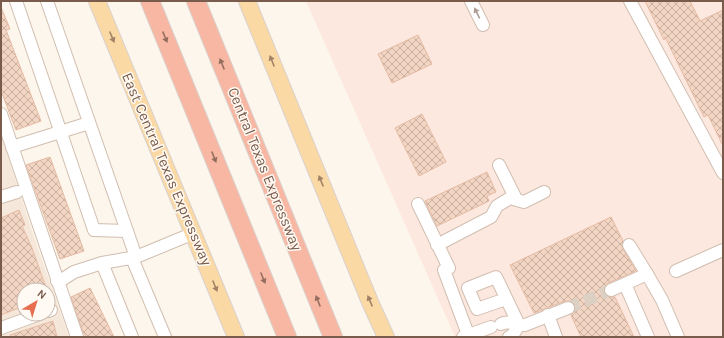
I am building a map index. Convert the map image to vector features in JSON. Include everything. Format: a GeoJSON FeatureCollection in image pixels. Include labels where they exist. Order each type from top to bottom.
{"type":"FeatureCollection","features":[{"type":"Feature","properties":{"kind":"highway"},"geometry":{"type":"LineString","coordinates":[[150,1],[287,337]]}},
{"type":"Feature","properties":{"kind":"highway","name":"Central Texas Expressway"},"geometry":{"type":"LineString","coordinates":[[196,1],[333,337]]}},
{"type":"Feature","properties":{"kind":"main road","name":"East Central Texas Expressway"},"geometry":{"type":"LineString","coordinates":[[97,1],[236,337]]}},
{"type":"Feature","properties":{"kind":"main road"},"geometry":{"type":"LineString","coordinates":[[247,1],[370,302],[386,337]]}},
{"type":"Feature","properties":{"kind":"lane"},"geometry":{"type":"LineString","coordinates":[[16,1],[94,230],[127,231]]}},
{"type":"Feature","properties":{"kind":"lane"},"geometry":{"type":"LineString","coordinates":[[46,1],[127,231],[134,257],[165,337]]}},
{"type":"Feature","properties":{"kind":"lane"},"geometry":{"type":"LineString","coordinates":[[471,1],[483,25]]}},
{"type":"Feature","properties":{"kind":"lane"},"geometry":{"type":"LineString","coordinates":[[630,1],[723,172]]}},
{"type":"Feature","properties":{"kind":"lane"},"geometry":{"type":"LineString","coordinates":[[1,114],[76,337]]}},
{"type":"Feature","properties":{"kind":"lane"},"geometry":{"type":"LineString","coordinates":[[12,147],[89,123]]}},
{"type":"Feature","properties":{"kind":"lane"},"geometry":{"type":"LineString","coordinates":[[498,165],[516,200]]}},
{"type":"Feature","properties":{"kind":"lane"},"geometry":{"type":"LineString","coordinates":[[1,197],[16,192]]}},
{"type":"Feature","properties":{"kind":"lane"},"geometry":{"type":"LineString","coordinates":[[437,245],[491,217],[497,206],[510,198],[524,202],[544,192]]}},
{"type":"Feature","properties":{"kind":"lane"},"geometry":{"type":"LineString","coordinates":[[418,204],[447,269],[467,337],[506,322],[525,325],[568,308]]}},
{"type":"Feature","properties":{"kind":"lane"},"geometry":{"type":"LineString","coordinates":[[57,282],[74,272],[102,263],[134,257],[194,234]]}},
{"type":"Feature","properties":{"kind":"lane"},"geometry":{"type":"LineString","coordinates":[[630,245],[662,300],[678,337]]}},
{"type":"Feature","properties":{"kind":"lane"},"geometry":{"type":"LineString","coordinates":[[676,271],[723,250]]}},
{"type":"Feature","properties":{"kind":"lane"},"geometry":{"type":"LineString","coordinates":[[102,263],[132,337]]}},
{"type":"Feature","properties":{"kind":"lane"},"geometry":{"type":"LineString","coordinates":[[611,290],[647,274]]}},
{"type":"Feature","properties":{"kind":"lane"},"geometry":{"type":"LineString","coordinates":[[625,284],[648,337]]}},
{"type":"Feature","properties":{"kind":"lane"},"geometry":{"type":"LineString","coordinates":[[506,299],[519,325]]}},
{"type":"Feature","properties":{"kind":"lane"},"geometry":{"type":"LineString","coordinates":[[548,315],[556,337]]}},
{"type":"Feature","properties":{"kind":"lane"},"geometry":{"type":"LineString","coordinates":[[1,328],[18,322]]}},
{"type":"Feature","properties":{"kind":"lane"},"geometry":{"type":"LineString","coordinates":[[509,337],[512,336],[519,325]]}},
{"type":"Feature","properties":{"kind":"shaded area"},"geometry":{"type":"Polygon","coordinates":[[[306,1],[723,1],[723,337],[455,337],[306,1]]]}},
{"type":"Feature","properties":{"kind":"shaded area"},"geometry":{"type":"Polygon","coordinates":[[[1,135],[50,282],[16,282],[16,322],[56,322],[56,300],[69,337],[1,337],[1,135]]]}},
{"type":"Feature","properties":{"kind":"building"},"geometry":{"type":"Polygon","coordinates":[[[645,1],[690,1],[700,21],[723,10],[723,146],[708,115],[704,117],[665,37],[664,40],[645,1]]]}},
{"type":"Feature","properties":{"kind":"building"},"geometry":{"type":"Polygon","coordinates":[[[1,7],[10,29],[6,30],[41,121],[16,130],[1,91],[1,7]]]}},
{"type":"Feature","properties":{"kind":"building"},"geometry":{"type":"Polygon","coordinates":[[[418,35],[432,64],[392,83],[378,54],[418,35]]]}},
{"type":"Feature","properties":{"kind":"building"},"geometry":{"type":"Polygon","coordinates":[[[422,114],[446,162],[419,176],[395,128],[422,114]]]}},
{"type":"Feature","properties":{"kind":"building"},"geometry":{"type":"Polygon","coordinates":[[[50,157],[84,251],[60,259],[26,165],[50,157]]]}},
{"type":"Feature","properties":{"kind":"building"},"geometry":{"type":"Polygon","coordinates":[[[487,172],[496,192],[487,196],[489,201],[437,226],[425,201],[487,172]]]}},
{"type":"Feature","properties":{"kind":"building"},"geometry":{"type":"Polygon","coordinates":[[[19,210],[25,225],[22,226],[32,248],[44,282],[16,282],[16,309],[1,315],[1,218],[19,210]]]}},
{"type":"Feature","properties":{"kind":"building"},"geometry":{"type":"Polygon","coordinates":[[[611,217],[623,241],[623,249],[636,271],[608,283],[605,286],[604,293],[610,297],[615,297],[634,337],[581,337],[571,315],[575,309],[573,302],[565,301],[534,313],[510,265],[611,217]]]}},
{"type":"Feature","properties":{"kind":"building"},"geometry":{"type":"Polygon","coordinates":[[[90,288],[114,337],[86,337],[83,332],[71,297],[90,288]]]}},
{"type":"Feature","properties":{"kind":"building"},"geometry":{"type":"Polygon","coordinates":[[[53,322],[57,337],[11,337],[10,335],[53,322]]]}},
{"type":"Feature","properties":{"kind":"tunnel"},"geometry":{"type":"LineString","coordinates":[[568,308],[611,290]]}}]}
